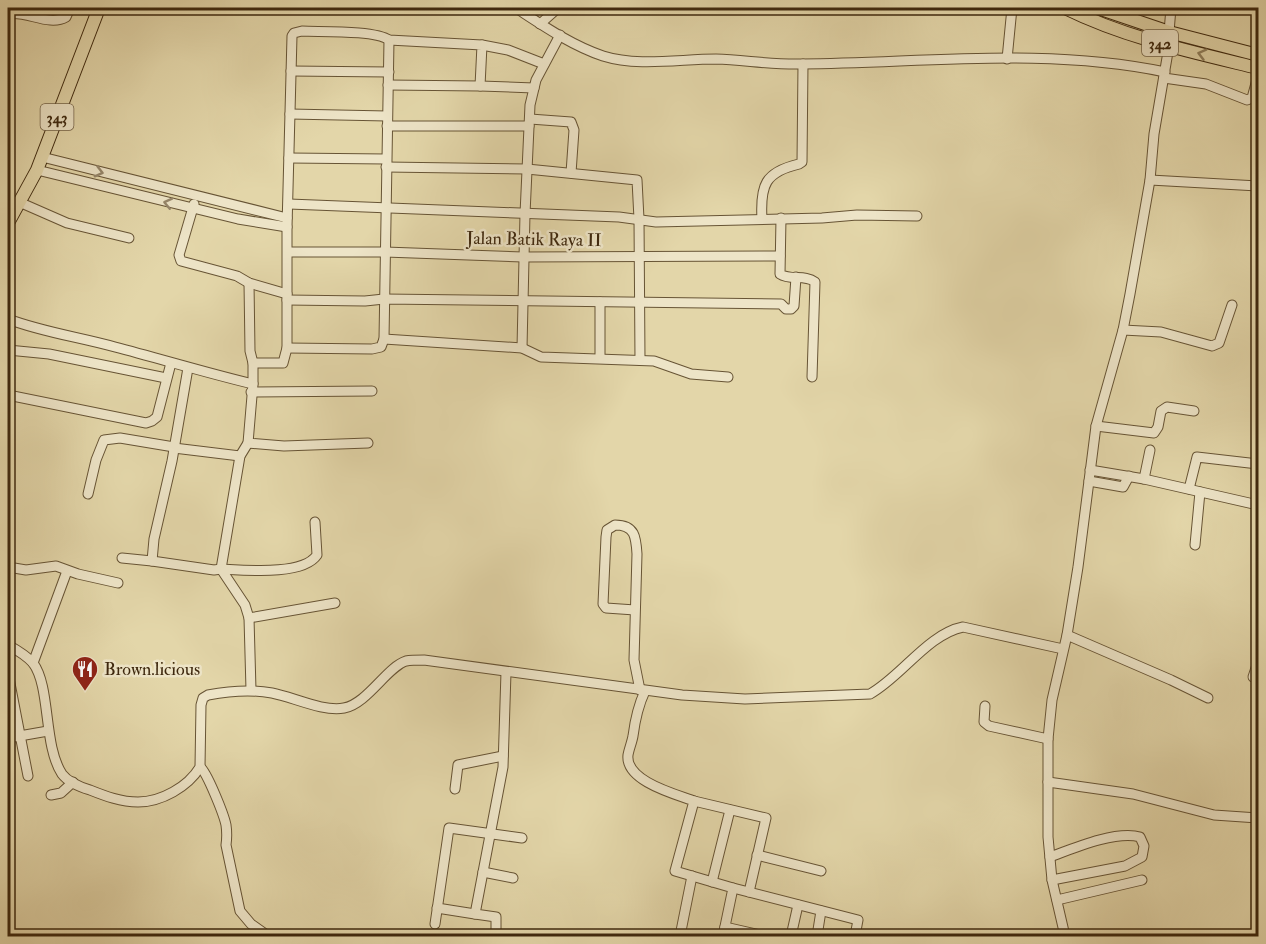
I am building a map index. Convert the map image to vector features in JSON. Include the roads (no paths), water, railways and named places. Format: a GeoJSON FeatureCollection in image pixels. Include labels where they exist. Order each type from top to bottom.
{"type":"FeatureCollection","features":[{"type":"Feature","properties":{"kind":"main road","name":"343"},"geometry":{"type":"LineString","coordinates":[[8,223],[37,170],[99,8]]}},
{"type":"Feature","properties":{"kind":"main road","name":"342"},"geometry":{"type":"LineString","coordinates":[[1065,8],[1126,33],[1258,68]]}},
{"type":"Feature","properties":{"kind":"main road","name":"342"},"geometry":{"type":"LineString","coordinates":[[1098,8],[1169,32],[1258,55]]}},
{"type":"Feature","properties":{"kind":"main road"},"geometry":{"type":"LineString","coordinates":[[1126,33],[1129,19]]}},
{"type":"Feature","properties":{"kind":"main road"},"geometry":{"type":"LineString","coordinates":[[1227,61],[1229,46]]}},
{"type":"Feature","properties":{"kind":"street"},"geometry":{"type":"LineString","coordinates":[[8,14],[15,13],[56,20],[66,17],[70,8]]}},
{"type":"Feature","properties":{"kind":"street"},"geometry":{"type":"LineString","coordinates":[[511,8],[519,10],[580,47],[604,57],[636,61],[718,59],[803,64],[925,59],[1056,59],[1125,64],[1206,84],[1247,100],[1252,98],[1258,76]]}},
{"type":"Feature","properties":{"kind":"street"},"geometry":{"type":"LineString","coordinates":[[540,24],[558,8]]}},
{"type":"Feature","properties":{"kind":"street"},"geometry":{"type":"LineString","coordinates":[[1007,59],[1012,8]]}},
{"type":"Feature","properties":{"kind":"street"},"geometry":{"type":"LineString","coordinates":[[1169,32],[1171,8]]}},
{"type":"Feature","properties":{"kind":"street"},"geometry":{"type":"LineString","coordinates":[[253,363],[283,363],[287,348],[287,223],[292,36],[298,31],[374,34],[389,40],[482,45],[508,50],[544,64]]}},
{"type":"Feature","properties":{"kind":"street"},"geometry":{"type":"LineString","coordinates":[[522,348],[530,105],[544,64],[560,35]]}},
{"type":"Feature","properties":{"kind":"street"},"geometry":{"type":"LineString","coordinates":[[287,348],[372,349],[381,347],[384,339],[389,40]]}},
{"type":"Feature","properties":{"kind":"street"},"geometry":{"type":"LineString","coordinates":[[480,86],[482,45]]}},
{"type":"Feature","properties":{"kind":"street"},"geometry":{"type":"LineString","coordinates":[[1065,936],[1052,880],[1048,837],[1048,739],[1052,700],[1067,635],[1078,567],[1096,426],[1123,330],[1150,180],[1154,134],[1169,46]]}},
{"type":"Feature","properties":{"kind":"street"},"geometry":{"type":"LineString","coordinates":[[762,219],[761,200],[764,184],[777,171],[802,162],[803,64]]}},
{"type":"Feature","properties":{"kind":"street"},"geometry":{"type":"LineString","coordinates":[[291,70],[389,72]]}},
{"type":"Feature","properties":{"kind":"street"},"geometry":{"type":"LineString","coordinates":[[388,85],[534,88]]}},
{"type":"Feature","properties":{"kind":"street"},"geometry":{"type":"LineString","coordinates":[[290,114],[387,121],[571,122],[574,130],[571,173]]}},
{"type":"Feature","properties":{"kind":"street"},"geometry":{"type":"LineString","coordinates":[[42,157],[242,207],[287,223]]}},
{"type":"Feature","properties":{"kind":"street"},"geometry":{"type":"LineString","coordinates":[[289,158],[527,169],[637,180],[640,360]]}},
{"type":"Feature","properties":{"kind":"street"},"geometry":{"type":"LineString","coordinates":[[37,170],[238,219],[287,223]]}},
{"type":"Feature","properties":{"kind":"street"},"geometry":{"type":"LineString","coordinates":[[1150,180],[1258,186]]}},
{"type":"Feature","properties":{"kind":"street"},"geometry":{"type":"LineString","coordinates":[[133,194],[137,181]]}},
{"type":"Feature","properties":{"kind":"street"},"geometry":{"type":"LineString","coordinates":[[196,196],[179,255],[181,261],[237,276],[249,283],[287,297],[365,302],[384,298],[781,304],[786,309],[791,309],[794,306],[796,278]]}},
{"type":"Feature","properties":{"kind":"street"},"geometry":{"type":"LineString","coordinates":[[19,202],[67,223],[129,238]]}},
{"type":"Feature","properties":{"kind":"street"},"geometry":{"type":"LineString","coordinates":[[289,204],[639,219],[656,222],[822,218],[857,214],[917,216]]}},
{"type":"Feature","properties":{"kind":"street"},"geometry":{"type":"LineString","coordinates":[[238,219],[242,207]]}},
{"type":"Feature","properties":{"kind":"street"},"geometry":{"type":"LineString","coordinates":[[781,218],[780,272],[782,276],[812,280],[815,287],[812,377]]}},
{"type":"Feature","properties":{"kind":"street","name":"Jalan Batik Raya II"},"geometry":{"type":"LineString","coordinates":[[288,252],[385,252],[524,257],[780,256]]}},
{"type":"Feature","properties":{"kind":"street"},"geometry":{"type":"LineString","coordinates":[[249,283],[250,351],[253,363],[248,443],[240,456],[220,569],[245,605],[249,618],[251,690]]}},
{"type":"Feature","properties":{"kind":"street"},"geometry":{"type":"LineString","coordinates":[[600,302],[600,358]]}},
{"type":"Feature","properties":{"kind":"street"},"geometry":{"type":"LineString","coordinates":[[1123,330],[1161,332],[1212,346],[1219,343],[1232,305]]}},
{"type":"Feature","properties":{"kind":"street"},"geometry":{"type":"LineString","coordinates":[[8,319],[23,325],[115,347],[252,388],[372,391]]}},
{"type":"Feature","properties":{"kind":"street"},"geometry":{"type":"LineString","coordinates":[[384,339],[522,348],[541,357],[654,361],[691,374],[728,376]]}},
{"type":"Feature","properties":{"kind":"street"},"geometry":{"type":"LineString","coordinates":[[8,350],[49,354],[166,378]]}},
{"type":"Feature","properties":{"kind":"street"},"geometry":{"type":"LineString","coordinates":[[8,395],[146,423],[157,417],[171,363]]}},
{"type":"Feature","properties":{"kind":"street"},"geometry":{"type":"LineString","coordinates":[[152,561],[154,539],[164,503],[188,368]]}},
{"type":"Feature","properties":{"kind":"street"},"geometry":{"type":"LineString","coordinates":[[1096,426],[1154,433],[1158,428],[1161,411],[1167,407],[1194,411]]}},
{"type":"Feature","properties":{"kind":"street"},"geometry":{"type":"LineString","coordinates":[[88,494],[96,460],[105,440],[120,438],[240,456]]}},
{"type":"Feature","properties":{"kind":"street"},"geometry":{"type":"LineString","coordinates":[[248,443],[284,446],[368,443]]}},
{"type":"Feature","properties":{"kind":"street"},"geometry":{"type":"LineString","coordinates":[[1144,479],[1150,450]]}},
{"type":"Feature","properties":{"kind":"street"},"geometry":{"type":"LineString","coordinates":[[1189,489],[1197,457],[1258,464]]}},
{"type":"Feature","properties":{"kind":"street"},"geometry":{"type":"LineString","coordinates":[[1090,470],[1144,479],[1258,505]]}},
{"type":"Feature","properties":{"kind":"street"},"geometry":{"type":"LineString","coordinates":[[1089,480],[1123,487],[1129,476]]}},
{"type":"Feature","properties":{"kind":"street"},"geometry":{"type":"LineString","coordinates":[[1195,545],[1200,492]]}},
{"type":"Feature","properties":{"kind":"street"},"geometry":{"type":"LineString","coordinates":[[1258,521],[1258,530]]}},
{"type":"Feature","properties":{"kind":"street"},"geometry":{"type":"LineString","coordinates":[[122,558],[214,570],[270,571],[310,562],[317,555],[315,522]]}},
{"type":"Feature","properties":{"kind":"street"},"geometry":{"type":"LineString","coordinates":[[635,610],[606,608],[603,604],[607,530],[615,525],[628,526],[634,531],[636,538],[635,610],[634,660],[643,690],[638,706],[632,747],[628,755],[633,771],[650,784],[694,801],[766,818],[749,892]]}},
{"type":"Feature","properties":{"kind":"street"},"geometry":{"type":"LineString","coordinates":[[8,567],[26,570],[56,566],[67,571],[118,583]]}},
{"type":"Feature","properties":{"kind":"street"},"geometry":{"type":"LineString","coordinates":[[33,663],[67,571]]}},
{"type":"Feature","properties":{"kind":"street"},"geometry":{"type":"LineString","coordinates":[[249,618],[335,603]]}},
{"type":"Feature","properties":{"kind":"street"},"geometry":{"type":"LineString","coordinates":[[8,645],[27,656],[38,671],[48,731],[63,774],[73,782],[103,796],[140,802],[173,792],[188,783],[200,767],[201,705],[203,698],[207,695],[251,690],[272,693],[320,706],[341,708],[355,704],[394,668],[407,661],[424,660],[643,690],[745,699],[870,694],[883,687],[908,663],[951,629],[963,627],[1063,649]]}},
{"type":"Feature","properties":{"kind":"street"},"geometry":{"type":"LineString","coordinates":[[1067,635],[1208,698]]}},
{"type":"Feature","properties":{"kind":"street"},"geometry":{"type":"LineString","coordinates":[[1253,677],[1258,662]]}},
{"type":"Feature","properties":{"kind":"street"},"geometry":{"type":"LineString","coordinates":[[475,914],[503,767],[506,672]]}},
{"type":"Feature","properties":{"kind":"street"},"geometry":{"type":"LineString","coordinates":[[8,673],[28,776]]}},
{"type":"Feature","properties":{"kind":"street"},"geometry":{"type":"LineString","coordinates":[[986,706],[984,722],[989,726],[1048,739]]}},
{"type":"Feature","properties":{"kind":"street"},"geometry":{"type":"LineString","coordinates":[[8,738],[48,731]]}},
{"type":"Feature","properties":{"kind":"street"},"geometry":{"type":"LineString","coordinates":[[455,789],[458,765],[503,756]]}},
{"type":"Feature","properties":{"kind":"street"},"geometry":{"type":"LineString","coordinates":[[200,767],[208,777],[224,818],[226,844],[240,911],[251,924],[268,936]]}},
{"type":"Feature","properties":{"kind":"street"},"geometry":{"type":"LineString","coordinates":[[51,795],[61,793],[73,782]]}},
{"type":"Feature","properties":{"kind":"street"},"geometry":{"type":"LineString","coordinates":[[1048,782],[1133,794],[1214,815],[1258,818]]}},
{"type":"Feature","properties":{"kind":"street"},"geometry":{"type":"LineString","coordinates":[[694,801],[675,871],[858,920],[855,936]]}},
{"type":"Feature","properties":{"kind":"street"},"geometry":{"type":"LineString","coordinates":[[712,882],[730,810]]}},
{"type":"Feature","properties":{"kind":"street"},"geometry":{"type":"LineString","coordinates":[[435,924],[449,828],[522,838]]}},
{"type":"Feature","properties":{"kind":"street"},"geometry":{"type":"LineString","coordinates":[[1050,857],[1117,835],[1140,837],[1144,846],[1142,857],[1125,866],[1052,880]]}},
{"type":"Feature","properties":{"kind":"street"},"geometry":{"type":"LineString","coordinates":[[758,855],[821,871]]}},
{"type":"Feature","properties":{"kind":"street"},"geometry":{"type":"LineString","coordinates":[[483,872],[513,878]]}},
{"type":"Feature","properties":{"kind":"street"},"geometry":{"type":"LineString","coordinates":[[680,936],[692,876]]}},
{"type":"Feature","properties":{"kind":"street"},"geometry":{"type":"LineString","coordinates":[[1057,900],[1142,880]]}},
{"type":"Feature","properties":{"kind":"street"},"geometry":{"type":"LineString","coordinates":[[733,888],[724,932],[765,936]]}},
{"type":"Feature","properties":{"kind":"street"},"geometry":{"type":"LineString","coordinates":[[791,936],[798,905]]}},
{"type":"Feature","properties":{"kind":"street"},"geometry":{"type":"LineString","coordinates":[[437,908],[496,918],[496,936]]}},
{"type":"Feature","properties":{"kind":"street"},"geometry":{"type":"LineString","coordinates":[[817,936],[821,911]]}},
{"type":"Feature","properties":{"kind":"place","name":"Brown.licious"},"geometry":{"type":"Point","coordinates":[85,692]}}]}
